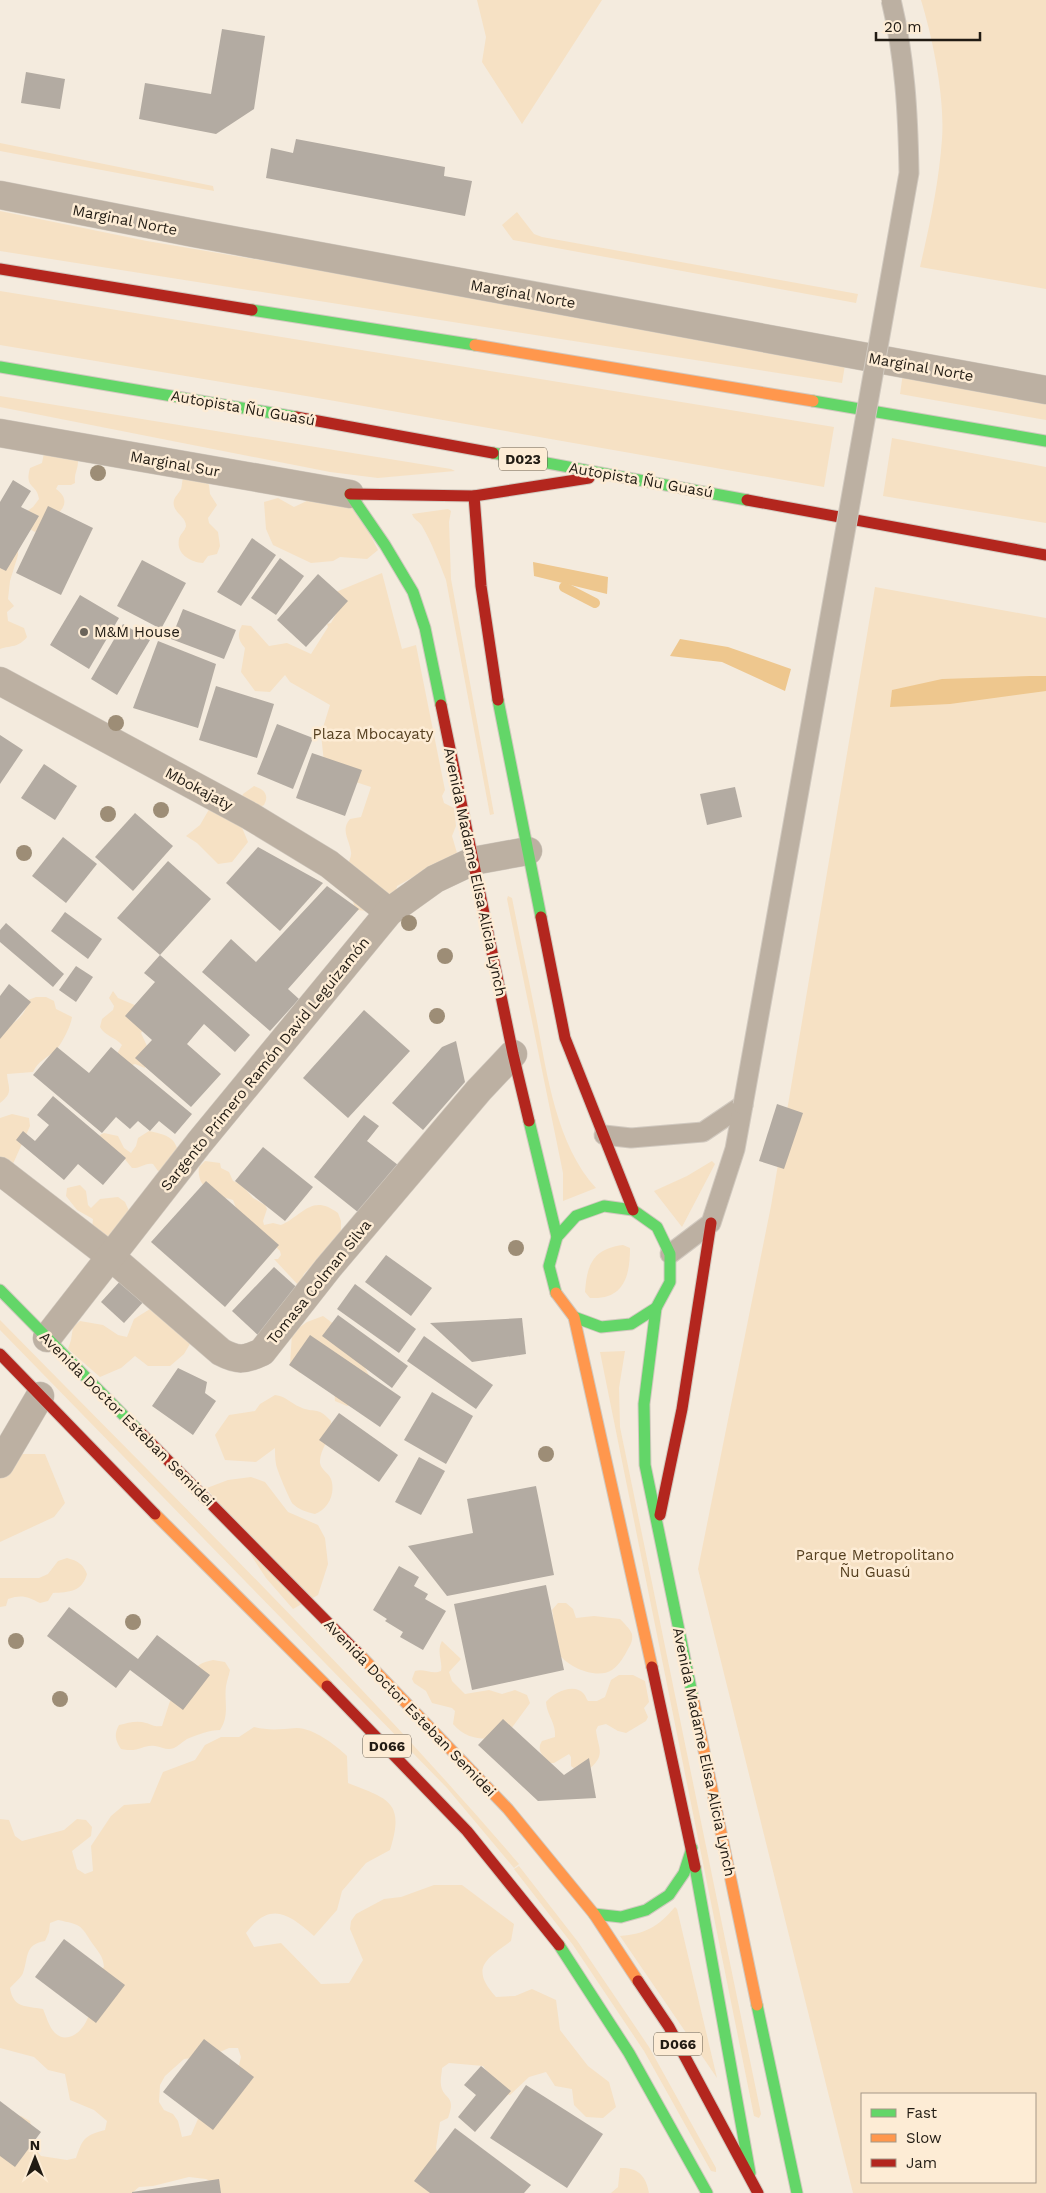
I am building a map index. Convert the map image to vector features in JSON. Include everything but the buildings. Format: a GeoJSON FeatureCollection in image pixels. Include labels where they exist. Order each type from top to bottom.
{"type":"FeatureCollection","features":[{"type":"Feature","properties":{"kind":"main road"},"geometry":{"type":"LineString","coordinates":[[0,269],[636,372],[1046,441]]}},
{"type":"Feature","properties":{"kind":"main road","name":"Autopista Ñu Guasú"},"geometry":{"type":"LineString","coordinates":[[0,367],[314,420],[1046,555]]}},
{"type":"Feature","properties":{"kind":"main road"},"geometry":{"type":"LineString","coordinates":[[350,494],[474,496],[611,475]]}},
{"type":"Feature","properties":{"kind":"main road","name":"Avenida Madame Elisa Alicia Lynch"},"geometry":{"type":"LineString","coordinates":[[350,494],[385,544],[413,592],[425,628],[513,1054],[557,1238]]}},
{"type":"Feature","properties":{"kind":"main road"},"geometry":{"type":"LineString","coordinates":[[474,496],[480,586],[494,674],[565,1038],[633,1210]]}},
{"type":"Feature","properties":{"kind":"main road","name":"Avenida Madame Elisa Alicia Lynch"},"geometry":{"type":"LineString","coordinates":[[758,2193],[752,2180],[692,1848],[574,1316],[556,1294],[549,1266],[557,1238],[576,1216],[604,1206],[633,1210],[657,1227],[670,1254],[670,1282],[656,1308],[644,1404],[645,1465],[720,1832],[797,2193]]}},
{"type":"Feature","properties":{"kind":"main road"},"geometry":{"type":"LineString","coordinates":[[658,1529],[682,1409],[711,1222]]}},
{"type":"Feature","properties":{"kind":"main road","name":"Avenida Doctor Esteban Semidei"},"geometry":{"type":"LineString","coordinates":[[0,1290],[412,1708],[508,1809],[594,1914],[669,2027],[752,2180]]}},
{"type":"Feature","properties":{"kind":"main road","name":"Avenida Madame Elisa Alicia Lynch"},"geometry":{"type":"LineString","coordinates":[[574,1316],[602,1327],[631,1324],[656,1308]]}},
{"type":"Feature","properties":{"kind":"main road","name":"D066"},"geometry":{"type":"LineString","coordinates":[[0,1354],[369,1728],[467,1831],[568,1957],[628,2053],[707,2193]]}},
{"type":"Feature","properties":{"kind":"main road"},"geometry":{"type":"LineString","coordinates":[[594,1914],[621,1917],[646,1910],[669,1895],[684,1873],[692,1848]]}},
{"type":"Feature","properties":{"kind":"street","name":"Marginal Norte"},"geometry":{"type":"LineString","coordinates":[[0,195],[194,233],[1046,390]]}},
{"type":"Feature","properties":{"kind":"street","name":"Marginal Sur"},"geometry":{"type":"LineString","coordinates":[[0,433],[350,494]]}},
{"type":"Feature","properties":{"kind":"street","name":"Mbokajaty"},"geometry":{"type":"LineString","coordinates":[[0,681],[250,816],[329,864],[389,912]]}},
{"type":"Feature","properties":{"kind":"street","name":"Sargento Primero Ramón David Leguizamón"},"geometry":{"type":"LineString","coordinates":[[47,1338],[199,1144],[389,912],[435,879],[473,862],[528,851]]}},
{"type":"Feature","properties":{"kind":"street","name":"Tomasa Colman Silva"},"geometry":{"type":"LineString","coordinates":[[0,1171],[110,1256],[221,1352],[233,1358],[248,1358],[262,1352],[328,1268],[513,1054]]}},
{"type":"Feature","properties":{"kind":"street"},"geometry":{"type":"LineString","coordinates":[[0,1464],[40,1396]]}},
{"type":"Feature","properties":{"kind":"lane"},"geometry":{"type":"LineString","coordinates":[[670,1254],[711,1222],[735,1149],[909,173],[907,102],[900,36],[892,0]]}},
{"type":"Feature","properties":{"kind":"lane"},"geometry":{"type":"LineString","coordinates":[[604,1135],[631,1138],[703,1132],[743,1105]]}},
{"type":"Feature","properties":{"kind":"green space"},"geometry":{"type":"Polygon","coordinates":[[[477,0],[602,0],[522,124],[482,62],[486,37],[477,0]]]}},
{"type":"Feature","properties":{"kind":"green space"},"geometry":{"type":"Polygon","coordinates":[[[921,0],[1046,0],[1046,289],[920,267],[931,219],[942,139],[940,87],[930,32],[921,0]]]}},
{"type":"Feature","properties":{"kind":"green space"},"geometry":{"type":"Polygon","coordinates":[[[0,143],[213,186],[214,191],[0,151],[0,143]]]}},
{"type":"Feature","properties":{"kind":"green space"},"geometry":{"type":"Polygon","coordinates":[[[0,211],[147,241],[846,359],[842,383],[0,251],[0,211]]]}},
{"type":"Feature","properties":{"kind":"green space"},"geometry":{"type":"Polygon","coordinates":[[[517,212],[534,234],[542,237],[858,294],[856,303],[513,240],[502,225],[517,212]]]}},
{"type":"Feature","properties":{"kind":"green space"},"geometry":{"type":"Polygon","coordinates":[[[0,291],[834,427],[824,487],[312,397],[0,345],[0,291]]]}},
{"type":"Feature","properties":{"kind":"green space"},"geometry":{"type":"Polygon","coordinates":[[[903,373],[1046,399],[1046,420],[900,394],[903,373]]]}},
{"type":"Feature","properties":{"kind":"green space"},"geometry":{"type":"Polygon","coordinates":[[[0,396],[455,471],[378,478],[330,472],[0,407],[0,396]]]}},
{"type":"Feature","properties":{"kind":"green space"},"geometry":{"type":"Polygon","coordinates":[[[892,438],[1046,467],[1046,523],[883,496],[892,438]]]}},
{"type":"Feature","properties":{"kind":"green space"},"geometry":{"type":"Polygon","coordinates":[[[44,453],[70,457],[78,461],[78,464],[75,483],[71,485],[58,485],[56,489],[62,495],[63,507],[54,518],[35,532],[28,528],[26,512],[39,499],[36,490],[30,483],[29,475],[30,468],[42,463],[44,453]]]}},
{"type":"Feature","properties":{"kind":"green space"},"geometry":{"type":"Polygon","coordinates":[[[204,477],[209,485],[210,494],[217,505],[208,518],[209,523],[218,532],[220,546],[217,554],[208,556],[203,563],[189,559],[180,549],[179,539],[186,523],[175,509],[174,503],[181,489],[183,478],[204,477]]]}},
{"type":"Feature","properties":{"kind":"green space"},"geometry":{"type":"Polygon","coordinates":[[[278,498],[294,507],[311,499],[354,503],[378,550],[367,559],[340,557],[333,561],[311,563],[273,545],[266,529],[264,502],[278,498]]]}},
{"type":"Feature","properties":{"kind":"green space"},"geometry":{"type":"Polygon","coordinates":[[[448,509],[451,511],[449,522],[451,579],[494,814],[490,815],[446,580],[426,532],[412,514],[448,509]]]}},
{"type":"Feature","properties":{"kind":"green space"},"geometry":{"type":"Polygon","coordinates":[[[0,551],[18,551],[10,581],[8,599],[14,606],[7,612],[8,621],[24,628],[27,637],[18,645],[0,649],[0,551]]]}},
{"type":"Feature","properties":{"kind":"green space","name":"Plaza Mbocayaty"},"geometry":{"type":"Polygon","coordinates":[[[382,573],[402,649],[416,645],[445,790],[442,796],[444,803],[454,808],[456,826],[452,836],[457,853],[397,886],[395,898],[379,912],[356,910],[349,889],[347,867],[351,854],[346,836],[346,827],[350,819],[361,817],[371,787],[325,772],[321,734],[330,705],[290,682],[285,675],[270,692],[255,691],[241,672],[245,648],[240,640],[239,632],[242,625],[251,626],[269,646],[287,643],[311,654],[328,627],[327,624],[331,623],[336,614],[331,594],[382,573]]]}},
{"type":"Feature","properties":{"kind":"green space","name":"Parque Metropolitano Ñu Guasú"},"geometry":{"type":"Polygon","coordinates":[[[875,587],[1046,618],[1046,2193],[853,2193],[698,1569],[771,1206],[875,587]]]}},
{"type":"Feature","properties":{"kind":"green space"},"geometry":{"type":"Polygon","coordinates":[[[254,786],[265,792],[266,801],[264,805],[238,818],[248,842],[232,862],[218,864],[197,843],[186,836],[200,825],[211,806],[239,807],[243,794],[254,786]]]}},
{"type":"Feature","properties":{"kind":"green space"},"geometry":{"type":"Polygon","coordinates":[[[508,896],[512,898],[545,1064],[556,1109],[572,1152],[596,1188],[563,1201],[563,1173],[507,899],[508,896]]]}},
{"type":"Feature","properties":{"kind":"green space"},"geometry":{"type":"Polygon","coordinates":[[[113,991],[118,998],[137,1006],[147,1025],[141,1033],[147,1046],[145,1068],[135,1064],[129,1066],[118,1059],[118,1052],[122,1045],[100,1027],[102,1019],[113,1010],[114,1006],[109,998],[113,991]]]}},
{"type":"Feature","properties":{"kind":"green space"},"geometry":{"type":"Polygon","coordinates":[[[36,997],[46,997],[54,1001],[56,1009],[72,1017],[70,1025],[56,1050],[40,1062],[33,1072],[7,1074],[9,1093],[0,1103],[0,1032],[22,1015],[28,1000],[36,997]]]}},
{"type":"Feature","properties":{"kind":"green space"},"geometry":{"type":"Polygon","coordinates":[[[12,1114],[29,1118],[30,1126],[12,1166],[0,1166],[0,1118],[12,1114]]]}},
{"type":"Feature","properties":{"kind":"green space"},"geometry":{"type":"Polygon","coordinates":[[[149,1131],[170,1138],[177,1148],[167,1172],[158,1171],[153,1164],[132,1168],[119,1152],[99,1139],[100,1135],[104,1133],[118,1136],[124,1148],[131,1153],[136,1146],[138,1138],[149,1131]]]}},
{"type":"Feature","properties":{"kind":"green space"},"geometry":{"type":"Polygon","coordinates":[[[205,1161],[220,1163],[221,1168],[229,1172],[233,1181],[241,1184],[253,1198],[265,1205],[267,1209],[263,1221],[264,1225],[273,1223],[281,1225],[314,1205],[329,1207],[338,1213],[341,1221],[341,1235],[304,1274],[299,1286],[274,1259],[278,1259],[281,1255],[280,1251],[236,1208],[233,1200],[220,1196],[204,1186],[199,1175],[199,1167],[205,1161]]]}},
{"type":"Feature","properties":{"kind":"green space"},"geometry":{"type":"Polygon","coordinates":[[[712,1161],[715,1164],[682,1227],[654,1191],[687,1176],[712,1161]]]}},
{"type":"Feature","properties":{"kind":"green space"},"geometry":{"type":"Polygon","coordinates":[[[80,1185],[86,1191],[88,1205],[91,1208],[100,1199],[118,1197],[125,1202],[135,1224],[106,1240],[92,1228],[93,1219],[77,1210],[66,1196],[67,1188],[80,1185]]]}},
{"type":"Feature","properties":{"kind":"green space"},"geometry":{"type":"Polygon","coordinates":[[[623,1245],[630,1248],[630,1258],[629,1268],[623,1284],[611,1295],[601,1298],[590,1298],[585,1292],[590,1266],[598,1254],[613,1247],[623,1245]]]}},
{"type":"Feature","properties":{"kind":"green space"},"geometry":{"type":"Polygon","coordinates":[[[166,1299],[180,1301],[189,1306],[195,1313],[200,1327],[184,1354],[170,1366],[148,1366],[135,1356],[121,1368],[100,1377],[68,1349],[73,1327],[80,1321],[103,1325],[118,1335],[127,1337],[134,1319],[166,1299]]]}},
{"type":"Feature","properties":{"kind":"green space"},"geometry":{"type":"Polygon","coordinates":[[[323,1316],[346,1333],[370,1377],[351,1404],[347,1406],[335,1401],[334,1388],[314,1372],[300,1373],[290,1365],[292,1333],[307,1322],[323,1316]]]}},
{"type":"Feature","properties":{"kind":"green space"},"geometry":{"type":"Polygon","coordinates":[[[0,1320],[264,1588],[394,1724],[519,1864],[514,1868],[447,1788],[0,1330],[0,1320]]]}},
{"type":"Feature","properties":{"kind":"green space"},"geometry":{"type":"Polygon","coordinates":[[[625,1351],[619,1388],[620,1427],[761,2114],[759,2118],[754,2116],[600,1352],[625,1351]]]}},
{"type":"Feature","properties":{"kind":"green space"},"geometry":{"type":"Polygon","coordinates":[[[275,1395],[305,1409],[319,1411],[331,1421],[330,1433],[320,1458],[320,1463],[331,1479],[332,1495],[324,1509],[315,1514],[300,1509],[292,1502],[277,1467],[275,1448],[256,1462],[225,1460],[215,1435],[229,1415],[255,1411],[260,1404],[275,1395]]]}},
{"type":"Feature","properties":{"kind":"green space"},"geometry":{"type":"Polygon","coordinates":[[[18,1454],[45,1454],[65,1503],[54,1517],[0,1542],[0,1463],[18,1454]]]}},
{"type":"Feature","properties":{"kind":"green space"},"geometry":{"type":"Polygon","coordinates":[[[251,1477],[265,1482],[288,1512],[318,1525],[325,1538],[328,1564],[318,1595],[293,1609],[266,1578],[207,1488],[228,1480],[251,1477]]]}},
{"type":"Feature","properties":{"kind":"green space"},"geometry":{"type":"Polygon","coordinates":[[[67,1558],[80,1563],[87,1574],[85,1580],[78,1588],[53,1593],[48,1601],[40,1603],[25,1597],[13,1597],[8,1599],[6,1606],[0,1607],[0,1578],[39,1578],[48,1574],[58,1561],[67,1558]]]}},
{"type":"Feature","properties":{"kind":"green space"},"geometry":{"type":"Polygon","coordinates":[[[558,1603],[566,1603],[573,1609],[576,1618],[594,1616],[620,1619],[627,1626],[632,1634],[632,1642],[615,1668],[606,1673],[590,1673],[568,1663],[562,1657],[556,1648],[552,1610],[558,1603]]]}},
{"type":"Feature","properties":{"kind":"green space"},"geometry":{"type":"Polygon","coordinates":[[[442,1641],[461,1659],[449,1672],[452,1681],[465,1694],[489,1690],[502,1694],[515,1690],[527,1695],[530,1703],[505,1737],[484,1739],[465,1734],[453,1724],[455,1711],[452,1708],[432,1703],[426,1691],[414,1683],[412,1679],[415,1671],[441,1671],[440,1645],[442,1641]]]}},
{"type":"Feature","properties":{"kind":"green space"},"geometry":{"type":"Polygon","coordinates":[[[213,1660],[225,1662],[230,1670],[226,1686],[226,1714],[220,1730],[187,1739],[171,1749],[151,1746],[132,1750],[121,1749],[116,1737],[119,1725],[139,1722],[162,1726],[170,1701],[179,1698],[191,1673],[199,1665],[213,1660]]]}},
{"type":"Feature","properties":{"kind":"green space"},"geometry":{"type":"Polygon","coordinates":[[[619,1675],[633,1675],[645,1681],[649,1702],[644,1708],[648,1717],[646,1721],[626,1733],[606,1724],[598,1726],[596,1730],[600,1752],[598,1760],[588,1770],[575,1769],[571,1766],[569,1754],[554,1763],[549,1763],[541,1753],[540,1747],[542,1741],[555,1737],[554,1727],[546,1702],[558,1692],[569,1689],[580,1691],[588,1701],[597,1701],[605,1697],[611,1680],[619,1675]]]}},
{"type":"Feature","properties":{"kind":"green space"},"geometry":{"type":"Polygon","coordinates":[[[254,1727],[271,1729],[297,1728],[317,1734],[331,1742],[347,1756],[348,1783],[374,1793],[390,1804],[396,1822],[390,1850],[366,1863],[342,1891],[337,1910],[314,1936],[296,1921],[279,1914],[271,1914],[255,1923],[246,1933],[254,1947],[281,1943],[321,1984],[349,1983],[363,1960],[350,1929],[351,1921],[356,1914],[384,1899],[401,1897],[434,1885],[462,1885],[514,1924],[511,1941],[488,1959],[484,1965],[482,1972],[488,1987],[496,1997],[515,1996],[532,1989],[556,2000],[560,2030],[588,2066],[609,2082],[616,2107],[603,2118],[586,2117],[574,2105],[572,2089],[555,2086],[546,2072],[529,2077],[510,2095],[494,2091],[494,2081],[483,2066],[449,2063],[442,2068],[441,2083],[442,2090],[451,2105],[448,2118],[440,2122],[436,2148],[445,2180],[432,2193],[219,2193],[214,2183],[206,2179],[189,2177],[153,2186],[139,2187],[132,2193],[0,2193],[0,2112],[21,2116],[30,2121],[35,2149],[41,2156],[67,2160],[76,2158],[83,2142],[88,2136],[105,2130],[107,2121],[94,2110],[70,2100],[65,2074],[48,2070],[34,2057],[0,2048],[0,1819],[9,1820],[15,1836],[22,1841],[64,1830],[77,1819],[86,1820],[92,1827],[91,1836],[72,1851],[77,1869],[85,1874],[93,1871],[91,1846],[111,1816],[124,1805],[150,1803],[163,1772],[195,1760],[205,1745],[221,1737],[239,1737],[254,1727]],[[58,1920],[50,1923],[45,1941],[30,1948],[23,1973],[10,1988],[17,2003],[43,2009],[53,2031],[60,2036],[66,2037],[76,2034],[84,2025],[90,2010],[90,1979],[104,1967],[103,1959],[82,1929],[76,1924],[58,1920]],[[229,2048],[213,2055],[184,2059],[165,2076],[160,2085],[159,2102],[164,2110],[173,2114],[178,2121],[182,2137],[191,2135],[201,2112],[239,2065],[241,2057],[238,2048],[229,2048]]]}},
{"type":"Feature","properties":{"kind":"green space"},"geometry":{"type":"Polygon","coordinates":[[[519,1866],[578,1942],[649,2047],[716,2168],[716,2172],[711,2171],[644,2051],[573,1945],[514,1869],[519,1866]]]}},
{"type":"Feature","properties":{"kind":"green space"},"geometry":{"type":"Polygon","coordinates":[[[675,1907],[717,2078],[620,1936],[650,1928],[663,1920],[675,1907]]]}},
{"type":"Feature","properties":{"kind":"green space"},"geometry":{"type":"Polygon","coordinates":[[[620,2168],[632,2169],[640,2174],[646,2182],[649,2193],[611,2193],[618,2187],[620,2168]]]}},
{"type":"Feature","properties":{"kind":"shaded area"},"geometry":{"type":"Polygon","coordinates":[[[533,562],[608,577],[607,594],[534,576],[533,562]]]}},
{"type":"Feature","properties":{"kind":"shaded area"},"geometry":{"type":"Polygon","coordinates":[[[680,639],[728,647],[791,669],[785,691],[722,662],[670,656],[680,639]]]}},
{"type":"Feature","properties":{"kind":"shaded area"},"geometry":{"type":"Polygon","coordinates":[[[1046,676],[1046,691],[950,704],[890,707],[892,690],[942,679],[1046,676]]]}},
{"type":"Feature","properties":{"kind":"waterway"},"geometry":{"type":"LineString","coordinates":[[564,587],[595,603]]}},
{"type":"Feature","properties":{"kind":"traffic: fast"},"geometry":{"type":"LineString","coordinates":[[252,310],[475,345]]}},
{"type":"Feature","properties":{"kind":"traffic: fast"},"geometry":{"type":"LineString","coordinates":[[0,367],[296,417]]}},
{"type":"Feature","properties":{"kind":"traffic: fast"},"geometry":{"type":"LineString","coordinates":[[813,401],[1046,441]]}},
{"type":"Feature","properties":{"kind":"traffic: fast"},"geometry":{"type":"LineString","coordinates":[[493,453],[747,500]]}},
{"type":"Feature","properties":{"kind":"traffic: fast"},"geometry":{"type":"LineString","coordinates":[[350,494],[385,545],[413,592],[425,628],[441,705]]}},
{"type":"Feature","properties":{"kind":"traffic: fast"},"geometry":{"type":"LineString","coordinates":[[498,700],[541,917]]}},
{"type":"Feature","properties":{"kind":"traffic: fast"},"geometry":{"type":"LineString","coordinates":[[529,1121],[557,1237]]}},
{"type":"Feature","properties":{"kind":"traffic: fast"},"geometry":{"type":"LineString","coordinates":[[556,1293],[549,1266],[557,1237],[576,1216],[604,1206],[633,1210],[657,1227],[670,1254],[670,1282],[656,1308],[631,1324],[601,1327],[574,1317]]}},
{"type":"Feature","properties":{"kind":"traffic: fast"},"geometry":{"type":"LineString","coordinates":[[0,1290],[140,1432]]}},
{"type":"Feature","properties":{"kind":"traffic: fast"},"geometry":{"type":"LineString","coordinates":[[656,1308],[644,1404],[645,1465],[693,1698]]}},
{"type":"Feature","properties":{"kind":"traffic: fast"},"geometry":{"type":"LineString","coordinates":[[594,1914],[621,1917],[646,1910],[669,1895],[684,1873],[692,1848]]}},
{"type":"Feature","properties":{"kind":"traffic: fast"},"geometry":{"type":"LineString","coordinates":[[695,1867],[750,2173]]}},
{"type":"Feature","properties":{"kind":"traffic: fast"},"geometry":{"type":"LineString","coordinates":[[559,1945],[629,2053],[707,2193]]}},
{"type":"Feature","properties":{"kind":"traffic: fast"},"geometry":{"type":"LineString","coordinates":[[757,2005],[797,2193]]}},
{"type":"Feature","properties":{"kind":"traffic: slow"},"geometry":{"type":"LineString","coordinates":[[475,345],[813,401]]}},
{"type":"Feature","properties":{"kind":"traffic: slow"},"geometry":{"type":"LineString","coordinates":[[556,1293],[574,1317],[652,1667]]}},
{"type":"Feature","properties":{"kind":"traffic: slow"},"geometry":{"type":"LineString","coordinates":[[155,1514],[327,1686]]}},
{"type":"Feature","properties":{"kind":"traffic: slow"},"geometry":{"type":"LineString","coordinates":[[360,1655],[508,1809],[594,1914],[638,1981]]}},
{"type":"Feature","properties":{"kind":"traffic: slow"},"geometry":{"type":"LineString","coordinates":[[693,1698],[757,2005]]}},
{"type":"Feature","properties":{"kind":"traffic: jam"},"geometry":{"type":"LineString","coordinates":[[0,269],[252,310]]}},
{"type":"Feature","properties":{"kind":"traffic: jam"},"geometry":{"type":"LineString","coordinates":[[296,417],[493,453]]}},
{"type":"Feature","properties":{"kind":"traffic: jam"},"geometry":{"type":"LineString","coordinates":[[350,494],[474,496],[589,478]]}},
{"type":"Feature","properties":{"kind":"traffic: jam"},"geometry":{"type":"LineString","coordinates":[[474,496],[481,586],[498,700]]}},
{"type":"Feature","properties":{"kind":"traffic: jam"},"geometry":{"type":"LineString","coordinates":[[747,500],[1046,555]]}},
{"type":"Feature","properties":{"kind":"traffic: jam"},"geometry":{"type":"LineString","coordinates":[[441,705],[513,1054],[529,1121]]}},
{"type":"Feature","properties":{"kind":"traffic: jam"},"geometry":{"type":"LineString","coordinates":[[541,917],[565,1038],[633,1210]]}},
{"type":"Feature","properties":{"kind":"traffic: jam"},"geometry":{"type":"LineString","coordinates":[[660,1515],[682,1409],[711,1223]]}},
{"type":"Feature","properties":{"kind":"traffic: jam"},"geometry":{"type":"LineString","coordinates":[[0,1354],[155,1514]]}},
{"type":"Feature","properties":{"kind":"traffic: jam"},"geometry":{"type":"LineString","coordinates":[[140,1432],[360,1655]]}},
{"type":"Feature","properties":{"kind":"traffic: jam"},"geometry":{"type":"LineString","coordinates":[[652,1667],[695,1867]]}},
{"type":"Feature","properties":{"kind":"traffic: jam"},"geometry":{"type":"LineString","coordinates":[[327,1686],[467,1831],[559,1945]]}},
{"type":"Feature","properties":{"kind":"traffic: jam"},"geometry":{"type":"LineString","coordinates":[[638,1981],[669,2027],[758,2193]]}},
{"type":"Feature","properties":{"kind":"place","name":"M&M House"},"geometry":{"type":"Point","coordinates":[84,632]}}]}
